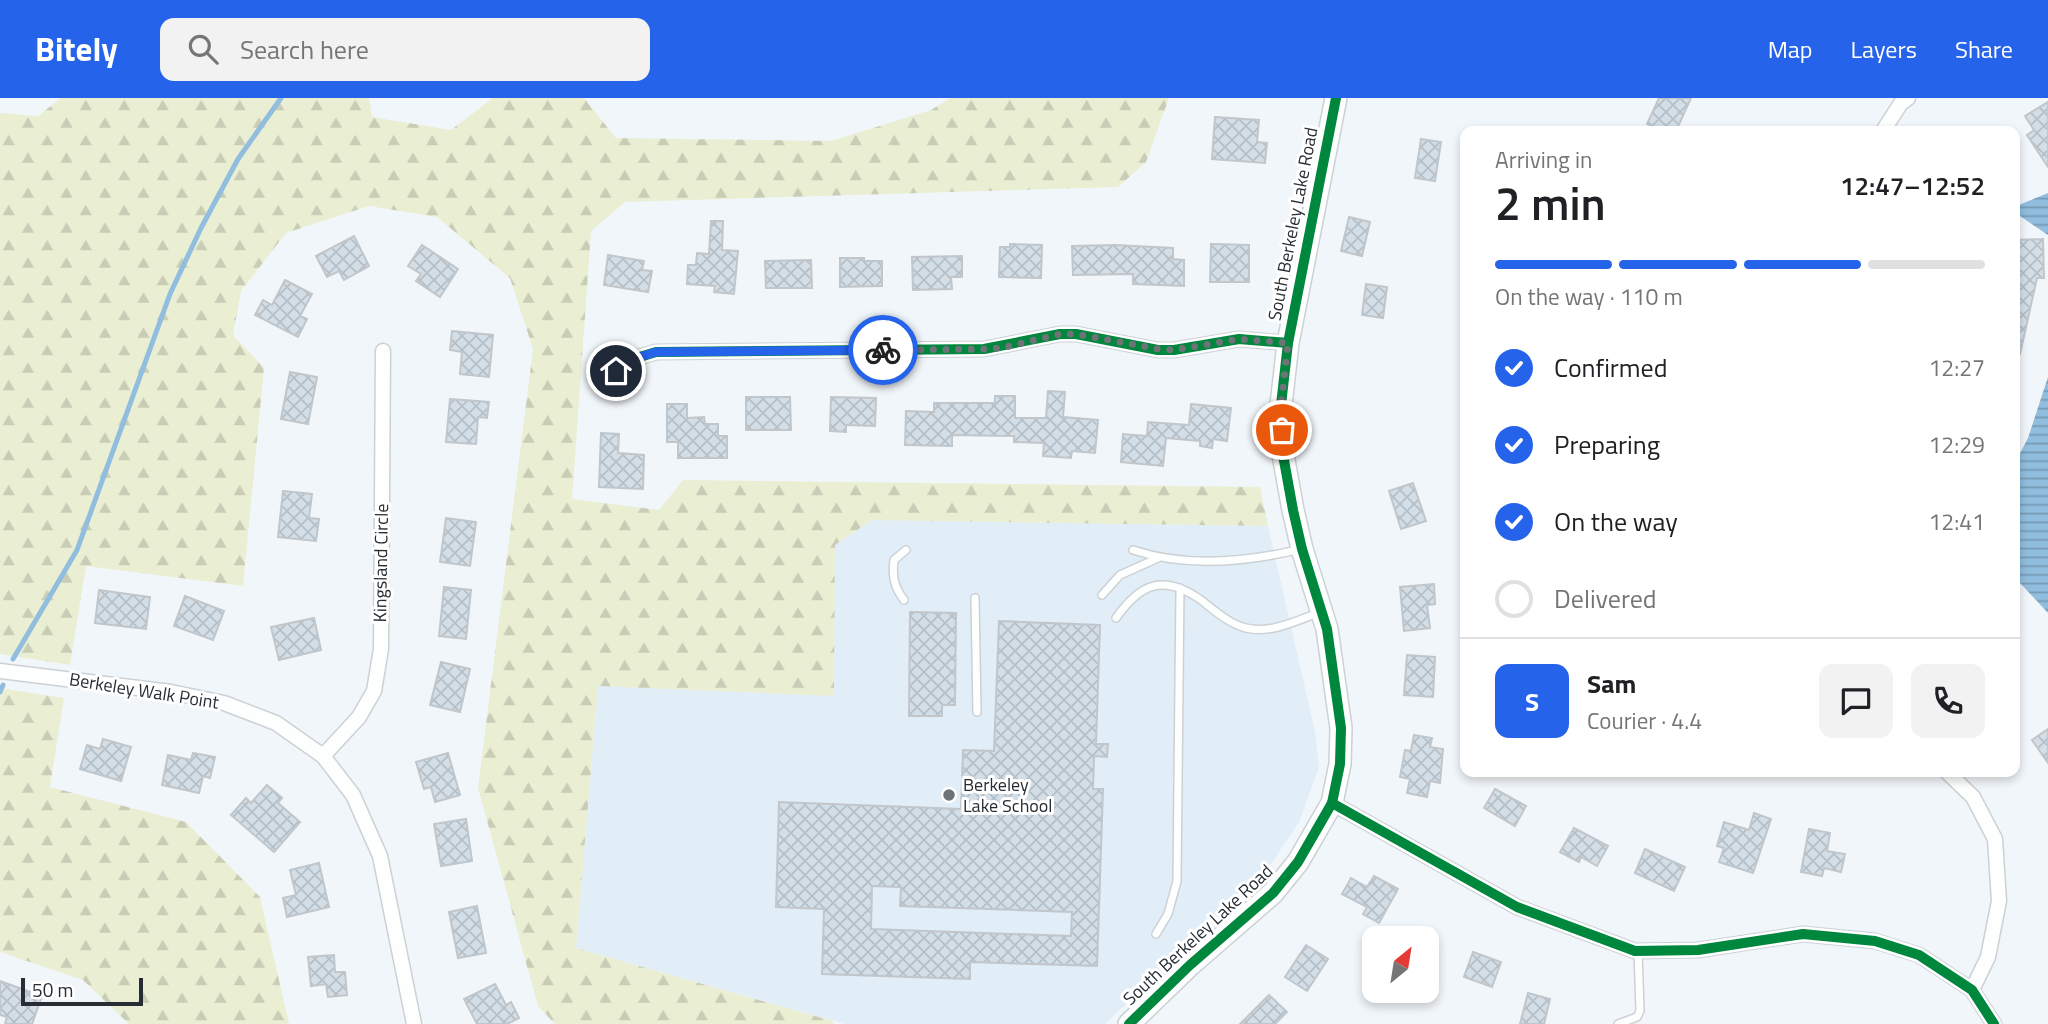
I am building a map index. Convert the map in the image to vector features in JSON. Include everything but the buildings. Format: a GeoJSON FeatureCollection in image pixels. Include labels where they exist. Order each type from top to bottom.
{"type":"FeatureCollection","features":[{"type":"Feature","properties":{"kind":"street","name":"South Berkeley Lake Road"},"geometry":{"type":"LineString","coordinates":[[1129,1024],[1190,965],[1273,893],[1298,862],[1332,803],[1340,764],[1341,728],[1322,612],[1302,549],[1283,455],[1281,405],[1288,343],[1336,98]]}},
{"type":"Feature","properties":{"kind":"street"},"geometry":{"type":"LineString","coordinates":[[1886,126],[1901,103],[1908,98]]}},
{"type":"Feature","properties":{"kind":"street"},"geometry":{"type":"LineString","coordinates":[[616,371],[633,359],[656,352],[984,349],[1001,348],[1060,334],[1076,334],[1174,350],[1239,339],[1288,343]]}},
{"type":"Feature","properties":{"kind":"street","name":"Kingsland Circle"},"geometry":{"type":"LineString","coordinates":[[323,756],[359,717],[374,691],[381,649],[383,351]]}},
{"type":"Feature","properties":{"kind":"street","name":"Berkeley Walk Point"},"geometry":{"type":"LineString","coordinates":[[0,671],[171,692],[224,703],[276,723],[323,756],[353,795],[380,856],[414,1024]]}},
{"type":"Feature","properties":{"kind":"street"},"geometry":{"type":"LineString","coordinates":[[1952,777],[1973,797],[1995,839],[1998,901],[1988,957],[1972,990]]}},
{"type":"Feature","properties":{"kind":"street"},"geometry":{"type":"LineString","coordinates":[[1332,803],[1517,907],[1638,951],[1698,950],[1803,934],[1875,941],[1919,955],[1972,990],[1994,1024]]}},
{"type":"Feature","properties":{"kind":"lane"},"geometry":{"type":"LineString","coordinates":[[1133,550],[1158,558],[1229,561],[1268,557],[1302,549]]}},
{"type":"Feature","properties":{"kind":"lane"},"geometry":{"type":"LineString","coordinates":[[904,600],[896,590],[892,573],[894,560],[906,550]]}},
{"type":"Feature","properties":{"kind":"lane"},"geometry":{"type":"LineString","coordinates":[[1102,594],[1120,575],[1158,558]]}},
{"type":"Feature","properties":{"kind":"lane"},"geometry":{"type":"LineString","coordinates":[[1116,618],[1129,600],[1144,588],[1166,585],[1180,588],[1244,628],[1262,630],[1322,612]]}},
{"type":"Feature","properties":{"kind":"lane"},"geometry":{"type":"LineString","coordinates":[[1156,934],[1168,914],[1177,881],[1180,588]]}},
{"type":"Feature","properties":{"kind":"lane"},"geometry":{"type":"LineString","coordinates":[[975,598],[977,712]]}},
{"type":"Feature","properties":{"kind":"lane"},"geometry":{"type":"LineString","coordinates":[[1618,1024],[1637,1017],[1640,1011],[1638,951]]}},
{"type":"Feature","properties":{"kind":"shaded area","name":"Berkeley Lake School"},"geometry":{"type":"Polygon","coordinates":[[[872,520],[1268,526],[1315,732],[1319,767],[1299,822],[1267,870],[1105,1024],[845,1024],[576,948],[598,686],[834,696],[835,545],[872,520]]]}},
{"type":"Feature","properties":{"kind":"green space"},"geometry":{"type":"Polygon","coordinates":[[[61,98],[369,98],[372,117],[451,130],[493,98],[584,98],[616,138],[831,141],[931,110],[950,98],[1169,98],[1146,162],[1118,187],[625,202],[591,231],[572,499],[659,510],[683,480],[1260,487],[1268,526],[872,520],[835,545],[834,696],[598,686],[576,948],[833,1021],[833,1024],[555,1024],[538,1006],[478,788],[533,349],[510,278],[437,217],[369,206],[286,233],[241,291],[233,335],[264,368],[243,586],[86,566],[70,665],[0,654],[0,113],[38,116],[61,98]]]}},
{"type":"Feature","properties":{"kind":"green space"},"geometry":{"type":"Polygon","coordinates":[[[0,688],[64,698],[50,787],[186,822],[260,897],[289,1024],[129,1024],[83,980],[0,952],[0,688]]]}},
{"type":"Feature","properties":{"kind":"water"},"geometry":{"type":"Polygon","coordinates":[[[2048,193],[2048,235],[2020,216],[2020,205],[2048,193]]]}},
{"type":"Feature","properties":{"kind":"water"},"geometry":{"type":"Polygon","coordinates":[[[2048,377],[2048,613],[2020,583],[2020,453],[2028,438],[2048,377]]]}},
{"type":"Feature","properties":{"kind":"waterway"},"geometry":{"type":"LineString","coordinates":[[13,659],[77,550],[170,294],[201,228],[238,159],[281,98]]}},
{"type":"Feature","properties":{"kind":"waterway"},"geometry":{"type":"LineString","coordinates":[[0,692],[3,685]]}},
{"type":"Feature","properties":{"kind":"cycle path"},"geometry":{"type":"LineString","coordinates":[[1129,1024],[1190,965],[1273,893],[1298,862],[1332,803],[1340,764],[1341,728],[1327,629],[1293,510],[1283,455],[1281,405],[1288,343],[1336,98]]}},
{"type":"Feature","properties":{"kind":"cycle path"},"geometry":{"type":"LineString","coordinates":[[616,371],[633,359],[656,352],[984,349],[1060,334],[1076,334],[1158,350],[1174,350],[1239,339],[1288,343]]}},
{"type":"Feature","properties":{"kind":"cycle path"},"geometry":{"type":"LineString","coordinates":[[1332,803],[1517,907],[1635,951],[1698,950],[1803,934],[1875,941],[1919,955],[1972,990],[1994,1024]]}},
{"type":"Feature","properties":{"kind":"way so far"},"geometry":{"type":"LineString","coordinates":[[883,350],[1001,348],[1060,334],[1076,334],[1174,350],[1239,339],[1288,343],[1281,405],[1282,430]]}},
{"type":"Feature","properties":{"kind":"place","name":"Berkeley Lake School"},"geometry":{"type":"Point","coordinates":[949,795]}},
{"type":"Feature","properties":{"kind":"route"},"geometry":{"type":"LineString","coordinates":[[616,371],[633,359],[656,352],[883,350]]}}]}
